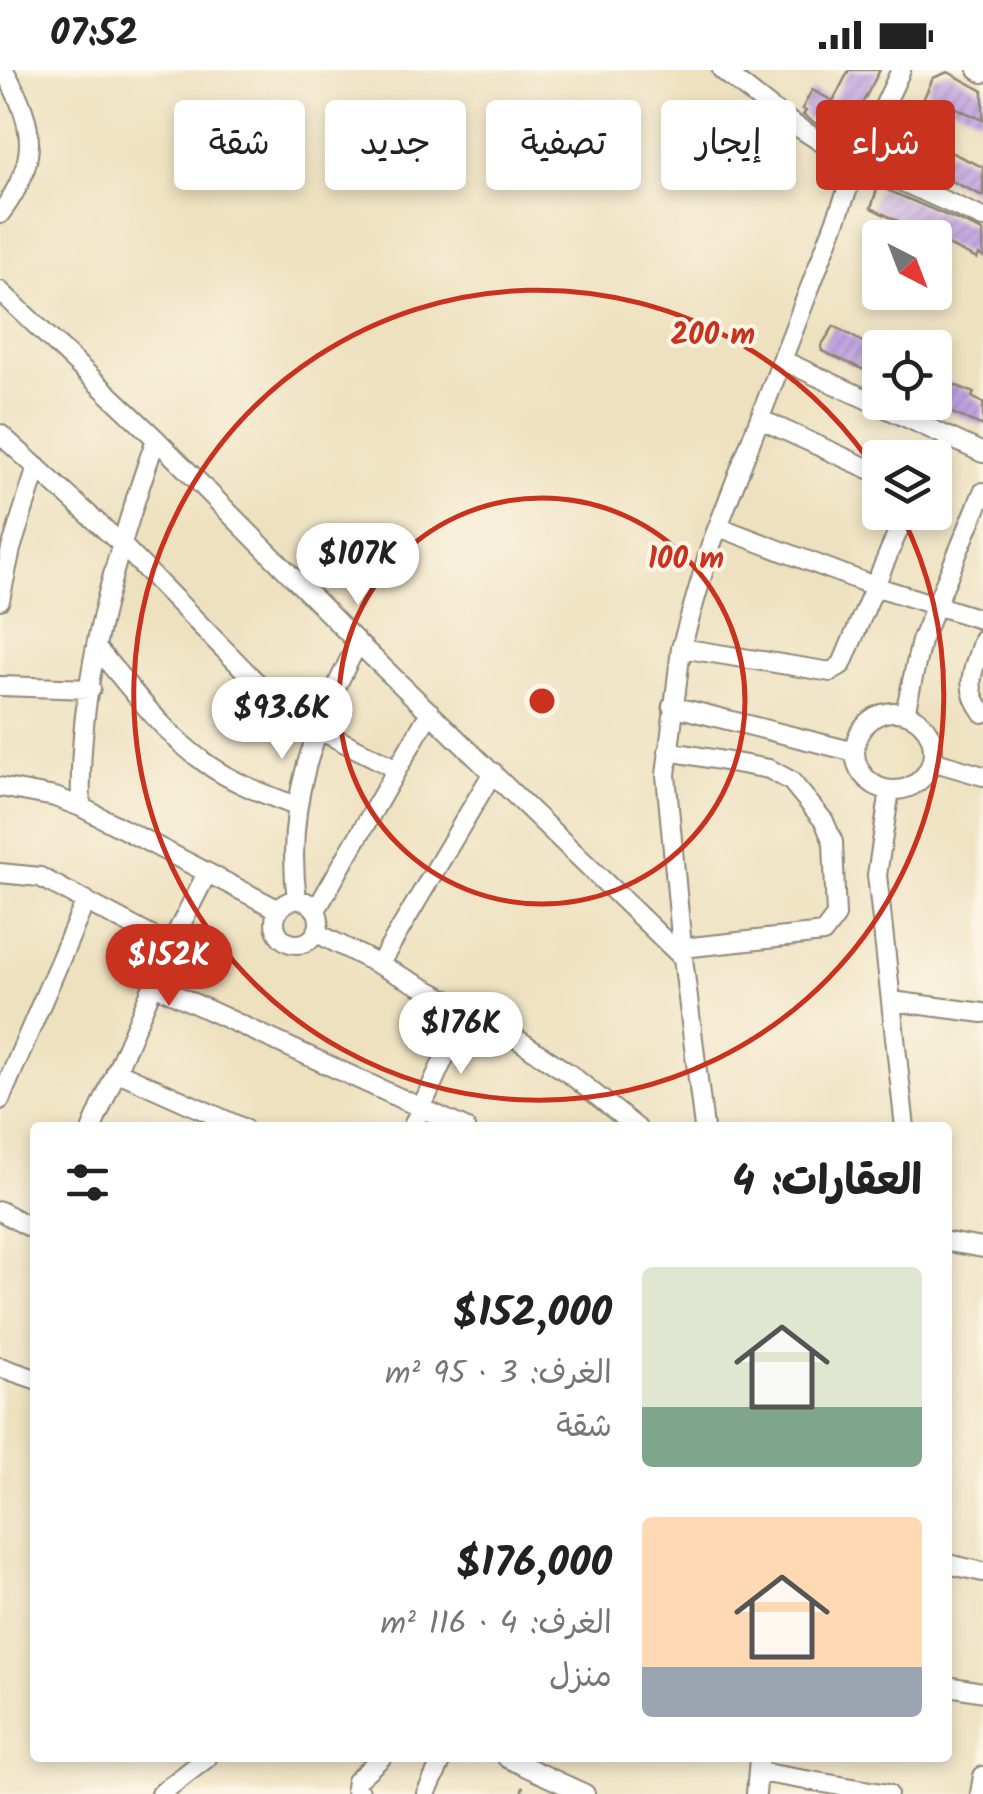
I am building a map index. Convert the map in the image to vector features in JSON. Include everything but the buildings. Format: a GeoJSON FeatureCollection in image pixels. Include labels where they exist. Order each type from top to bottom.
{"type":"FeatureCollection","features":[{"type":"Feature","properties":{"kind":"street"},"geometry":{"type":"LineString","coordinates":[[0,214],[18,189],[30,130],[4,70]]}},
{"type":"Feature","properties":{"kind":"street"},"geometry":{"type":"LineString","coordinates":[[722,70],[816,138]]}},
{"type":"Feature","properties":{"kind":"street"},"geometry":{"type":"LineString","coordinates":[[888,100],[902,70]]}},
{"type":"Feature","properties":{"kind":"street"},"geometry":{"type":"LineString","coordinates":[[703,1122],[668,810],[672,706],[681,648],[719,526],[848,190]]}},
{"type":"Feature","properties":{"kind":"street"},"geometry":{"type":"LineString","coordinates":[[923,190],[983,218]]}},
{"type":"Feature","properties":{"kind":"street"},"geometry":{"type":"LineString","coordinates":[[0,292],[683,953]]}},
{"type":"Feature","properties":{"kind":"street"},"geometry":{"type":"LineString","coordinates":[[784,360],[983,453]]}},
{"type":"Feature","properties":{"kind":"street"},"geometry":{"type":"LineString","coordinates":[[762,420],[862,466]]}},
{"type":"Feature","properties":{"kind":"street"},"geometry":{"type":"LineString","coordinates":[[0,434],[120,543],[261,688],[318,729],[395,768]]}},
{"type":"Feature","properties":{"kind":"street"},"geometry":{"type":"LineString","coordinates":[[81,807],[80,764],[96,648],[120,543],[156,439]]}},
{"type":"Feature","properties":{"kind":"street"},"geometry":{"type":"LineString","coordinates":[[0,600],[36,467]]}},
{"type":"Feature","properties":{"kind":"street"},"geometry":{"type":"LineString","coordinates":[[906,714],[921,641],[983,492]]}},
{"type":"Feature","properties":{"kind":"street"},"geometry":{"type":"LineString","coordinates":[[719,526],[874,586],[983,620]]}},
{"type":"Feature","properties":{"kind":"street"},"geometry":{"type":"LineString","coordinates":[[681,648],[831,672],[842,664],[898,530]]}},
{"type":"Feature","properties":{"kind":"street"},"geometry":{"type":"LineString","coordinates":[[983,639],[969,686],[983,713]]}},
{"type":"Feature","properties":{"kind":"street"},"geometry":{"type":"LineString","coordinates":[[297,900],[293,860],[296,806],[318,729],[358,642]]}},
{"type":"Feature","properties":{"kind":"street"},"geometry":{"type":"LineString","coordinates":[[96,648],[174,735],[204,762],[248,787],[296,806]]}},
{"type":"Feature","properties":{"kind":"street"},"geometry":{"type":"LineString","coordinates":[[0,686],[91,688]]}},
{"type":"Feature","properties":{"kind":"street"},"geometry":{"type":"LineString","coordinates":[[672,706],[855,752]]}},
{"type":"Feature","properties":{"kind":"street"},"geometry":{"type":"LineString","coordinates":[[297,900],[279,910],[276,924],[287,942],[301,944],[317,933],[316,910],[430,712]]}},
{"type":"Feature","properties":{"kind":"street"},"geometry":{"type":"LineString","coordinates":[[888,712],[906,714],[919,720],[933,746],[926,774],[916,784],[890,790],[872,784],[859,770],[855,752],[859,733],[871,720],[888,712]]}},
{"type":"Feature","properties":{"kind":"street"},"geometry":{"type":"LineString","coordinates":[[668,751],[769,769],[791,781],[824,821],[833,842],[836,916],[823,932],[683,953]]}},
{"type":"Feature","properties":{"kind":"street"},"geometry":{"type":"LineString","coordinates":[[932,760],[983,776]]}},
{"type":"Feature","properties":{"kind":"street"},"geometry":{"type":"LineString","coordinates":[[379,964],[493,772]]}},
{"type":"Feature","properties":{"kind":"street"},"geometry":{"type":"LineString","coordinates":[[0,787],[55,797],[81,807],[279,910]]}},
{"type":"Feature","properties":{"kind":"street"},"geometry":{"type":"LineString","coordinates":[[890,790],[878,876],[904,1122]]}},
{"type":"Feature","properties":{"kind":"street"},"geometry":{"type":"LineString","coordinates":[[0,873],[40,877],[170,946]]}},
{"type":"Feature","properties":{"kind":"street"},"geometry":{"type":"LineString","coordinates":[[95,1122],[170,946],[207,873]]}},
{"type":"Feature","properties":{"kind":"street"},"geometry":{"type":"LineString","coordinates":[[0,1100],[86,900]]}},
{"type":"Feature","properties":{"kind":"street"},"geometry":{"type":"LineString","coordinates":[[297,900],[316,910]]}},
{"type":"Feature","properties":{"kind":"street"},"geometry":{"type":"LineString","coordinates":[[317,933],[467,1008],[529,1046],[629,1122]]}},
{"type":"Feature","properties":{"kind":"street"},"geometry":{"type":"LineString","coordinates":[[154,986],[452,1122]]}},
{"type":"Feature","properties":{"kind":"street"},"geometry":{"type":"LineString","coordinates":[[892,1002],[983,1013]]}},
{"type":"Feature","properties":{"kind":"street"},"geometry":{"type":"LineString","coordinates":[[414,1122],[467,1008]]}},
{"type":"Feature","properties":{"kind":"street"},"geometry":{"type":"LineString","coordinates":[[116,1071],[230,1122]]}},
{"type":"Feature","properties":{"kind":"street"},"geometry":{"type":"LineString","coordinates":[[0,1211],[30,1227]]}},
{"type":"Feature","properties":{"kind":"street"},"geometry":{"type":"LineString","coordinates":[[952,1246],[983,1248]]}},
{"type":"Feature","properties":{"kind":"street"},"geometry":{"type":"LineString","coordinates":[[0,1367],[30,1377]]}},
{"type":"Feature","properties":{"kind":"street"},"geometry":{"type":"LineString","coordinates":[[952,1565],[983,1572]]}},
{"type":"Feature","properties":{"kind":"street"},"geometry":{"type":"LineString","coordinates":[[952,1687],[983,1692]]}},
{"type":"Feature","properties":{"kind":"street"},"geometry":{"type":"LineString","coordinates":[[160,1794],[201,1762]]}},
{"type":"Feature","properties":{"kind":"street"},"geometry":{"type":"LineString","coordinates":[[362,1794],[355,1788],[356,1780],[377,1762]]}},
{"type":"Feature","properties":{"kind":"street"},"geometry":{"type":"LineString","coordinates":[[426,1794],[441,1762]]}},
{"type":"Feature","properties":{"kind":"street"},"geometry":{"type":"LineString","coordinates":[[515,1762],[585,1794]]}},
{"type":"Feature","properties":{"kind":"street"},"geometry":{"type":"LineString","coordinates":[[756,1794],[759,1765],[888,1794]]}},
{"type":"Feature","properties":{"kind":"street"},"geometry":{"type":"LineString","coordinates":[[980,1794],[983,1776]]}}]}
